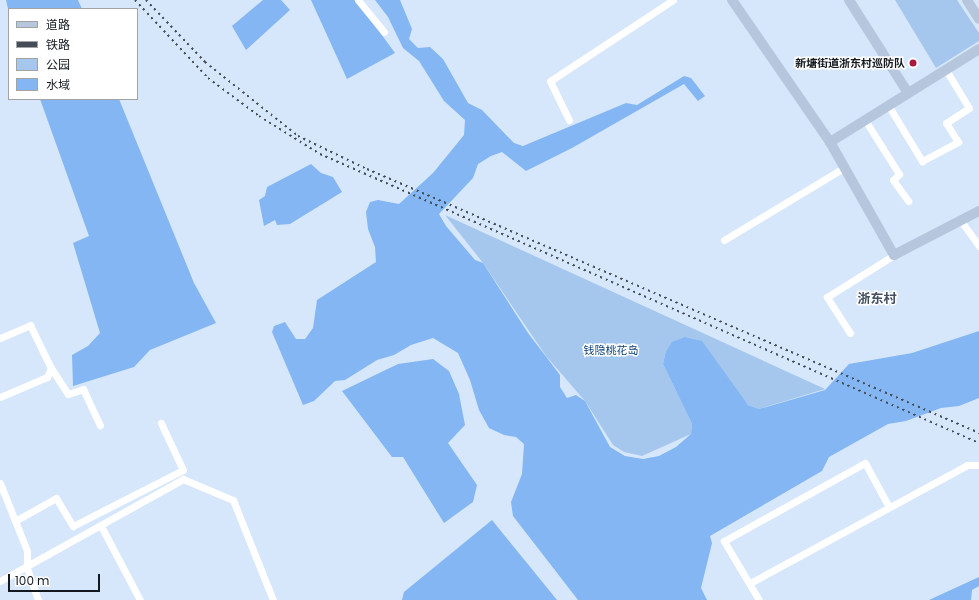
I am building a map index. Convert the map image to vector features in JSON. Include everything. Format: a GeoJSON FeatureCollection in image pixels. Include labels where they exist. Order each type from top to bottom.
{"type":"FeatureCollection","features":[{"type":"Feature","properties":{"kind":"street"},"geometry":{"type":"LineString","coordinates":[[358,0],[384,32]]}},
{"type":"Feature","properties":{"kind":"street"},"geometry":{"type":"LineString","coordinates":[[569,120],[550,81],[673,0]]}},
{"type":"Feature","properties":{"kind":"street"},"geometry":{"type":"LineString","coordinates":[[732,0],[830,142],[894,255]]}},
{"type":"Feature","properties":{"kind":"street"},"geometry":{"type":"LineString","coordinates":[[849,0],[908,93]]}},
{"type":"Feature","properties":{"kind":"street"},"geometry":{"type":"LineString","coordinates":[[967,0],[979,19]]}},
{"type":"Feature","properties":{"kind":"street"},"geometry":{"type":"LineString","coordinates":[[830,142],[979,49]]}},
{"type":"Feature","properties":{"kind":"street"},"geometry":{"type":"LineString","coordinates":[[888,106],[922,161],[958,142],[946,123],[969,108],[946,70]]}},
{"type":"Feature","properties":{"kind":"street"},"geometry":{"type":"LineString","coordinates":[[865,120],[899,174],[893,180],[908,201]]}},
{"type":"Feature","properties":{"kind":"street"},"geometry":{"type":"LineString","coordinates":[[724,240],[845,167]]}},
{"type":"Feature","properties":{"kind":"street"},"geometry":{"type":"LineString","coordinates":[[850,333],[827,297],[894,255],[979,211]]}},
{"type":"Feature","properties":{"kind":"street"},"geometry":{"type":"LineString","coordinates":[[961,221],[979,246]]}},
{"type":"Feature","properties":{"kind":"street"},"geometry":{"type":"LineString","coordinates":[[0,338],[30,325],[51,368],[68,394],[83,389],[100,425]]}},
{"type":"Feature","properties":{"kind":"street"},"geometry":{"type":"LineString","coordinates":[[0,397],[47,377],[51,368]]}},
{"type":"Feature","properties":{"kind":"street"},"geometry":{"type":"LineString","coordinates":[[15,521],[56,498],[73,526],[183,470],[161,423]]}},
{"type":"Feature","properties":{"kind":"street"},"geometry":{"type":"LineString","coordinates":[[759,600],[724,542],[865,464],[889,507]]}},
{"type":"Feature","properties":{"kind":"street"},"geometry":{"type":"LineString","coordinates":[[750,583],[967,465],[979,464]]}},
{"type":"Feature","properties":{"kind":"street"},"geometry":{"type":"LineString","coordinates":[[0,581],[27,568],[183,480],[233,500],[273,600]]}},
{"type":"Feature","properties":{"kind":"street"},"geometry":{"type":"LineString","coordinates":[[0,483],[27,551],[27,568],[38,600]]}},
{"type":"Feature","properties":{"kind":"street"},"geometry":{"type":"LineString","coordinates":[[101,526],[140,600]]}},
{"type":"Feature","properties":{"kind":"green space"},"geometry":{"type":"Polygon","coordinates":[[[895,0],[957,0],[979,33],[979,41],[936,68],[895,0]]]}},
{"type":"Feature","properties":{"kind":"green space","name":"钱隐桃花岛"},"geometry":{"type":"Polygon","coordinates":[[[445,215],[825,389],[759,409],[748,405],[683,337],[672,343],[666,351],[663,364],[692,424],[691,434],[642,456],[624,452],[613,445],[585,401],[546,356],[483,263],[445,215]]]}},
{"type":"Feature","properties":{"kind":"water"},"geometry":{"type":"Polygon","coordinates":[[[6,0],[78,0],[82,8],[8,8],[6,0]]]}},
{"type":"Feature","properties":{"kind":"water"},"geometry":{"type":"Polygon","coordinates":[[[263,0],[281,0],[290,10],[246,50],[232,26],[263,0]]]}},
{"type":"Feature","properties":{"kind":"water"},"geometry":{"type":"Polygon","coordinates":[[[311,0],[356,0],[395,53],[347,79],[311,0]]]}},
{"type":"Feature","properties":{"kind":"water"},"geometry":{"type":"Polygon","coordinates":[[[375,0],[400,0],[412,29],[409,39],[418,48],[430,47],[443,59],[468,103],[482,110],[514,143],[523,146],[626,103],[637,105],[684,76],[691,78],[705,96],[698,101],[684,84],[572,148],[526,171],[502,152],[491,156],[478,164],[473,178],[439,214],[446,226],[475,260],[483,263],[528,333],[560,375],[560,387],[567,398],[576,395],[585,401],[610,447],[625,456],[643,459],[659,456],[676,447],[691,434],[692,424],[663,364],[666,351],[672,342],[684,337],[702,341],[748,405],[759,409],[825,390],[849,364],[912,353],[979,331],[979,398],[959,406],[941,408],[906,421],[888,424],[829,457],[822,471],[710,536],[712,543],[701,588],[707,600],[578,600],[513,516],[511,502],[522,474],[524,444],[516,437],[504,435],[489,428],[479,410],[470,380],[458,353],[433,338],[411,345],[394,355],[377,360],[345,380],[335,381],[314,401],[303,405],[272,332],[274,326],[285,322],[296,339],[305,339],[313,328],[317,300],[376,262],[375,247],[368,229],[366,212],[370,202],[378,200],[399,204],[433,173],[464,135],[465,120],[444,101],[419,61],[403,48],[388,17],[375,0]]]}},
{"type":"Feature","properties":{"kind":"water"},"geometry":{"type":"Polygon","coordinates":[[[40,100],[119,100],[194,283],[216,323],[150,350],[134,367],[73,386],[72,355],[88,346],[100,333],[73,243],[89,236],[40,100]]]}},
{"type":"Feature","properties":{"kind":"water"},"geometry":{"type":"Polygon","coordinates":[[[311,164],[321,173],[333,177],[342,192],[290,224],[277,225],[275,220],[264,226],[259,200],[265,196],[267,187],[311,164]]]}},
{"type":"Feature","properties":{"kind":"water"},"geometry":{"type":"Polygon","coordinates":[[[433,359],[449,371],[459,394],[465,425],[448,443],[477,485],[473,502],[444,523],[403,457],[392,457],[342,391],[398,364],[433,359]]]}},
{"type":"Feature","properties":{"kind":"water"},"geometry":{"type":"Polygon","coordinates":[[[492,520],[557,600],[402,600],[404,592],[492,520]]]}},
{"type":"Feature","properties":{"kind":"water"},"geometry":{"type":"Polygon","coordinates":[[[979,577],[979,586],[972,590],[971,600],[929,600],[979,577]]]}},
{"type":"Feature","properties":{"kind":"railway"},"geometry":{"type":"LineString","coordinates":[[135,0],[208,78],[259,116],[320,154],[979,443]]}},
{"type":"Feature","properties":{"kind":"railway"},"geometry":{"type":"LineString","coordinates":[[146,0],[205,62],[298,136],[367,169],[979,433]]}},
{"type":"Feature","properties":{"kind":"place","name":"新塘街道浙东村巡防队"},"geometry":{"type":"Point","coordinates":[913,63]}},
{"type":"Feature","properties":{"kind":"district","name":"浙东村"},"geometry":{"type":"Point","coordinates":[877,299]}}]}
